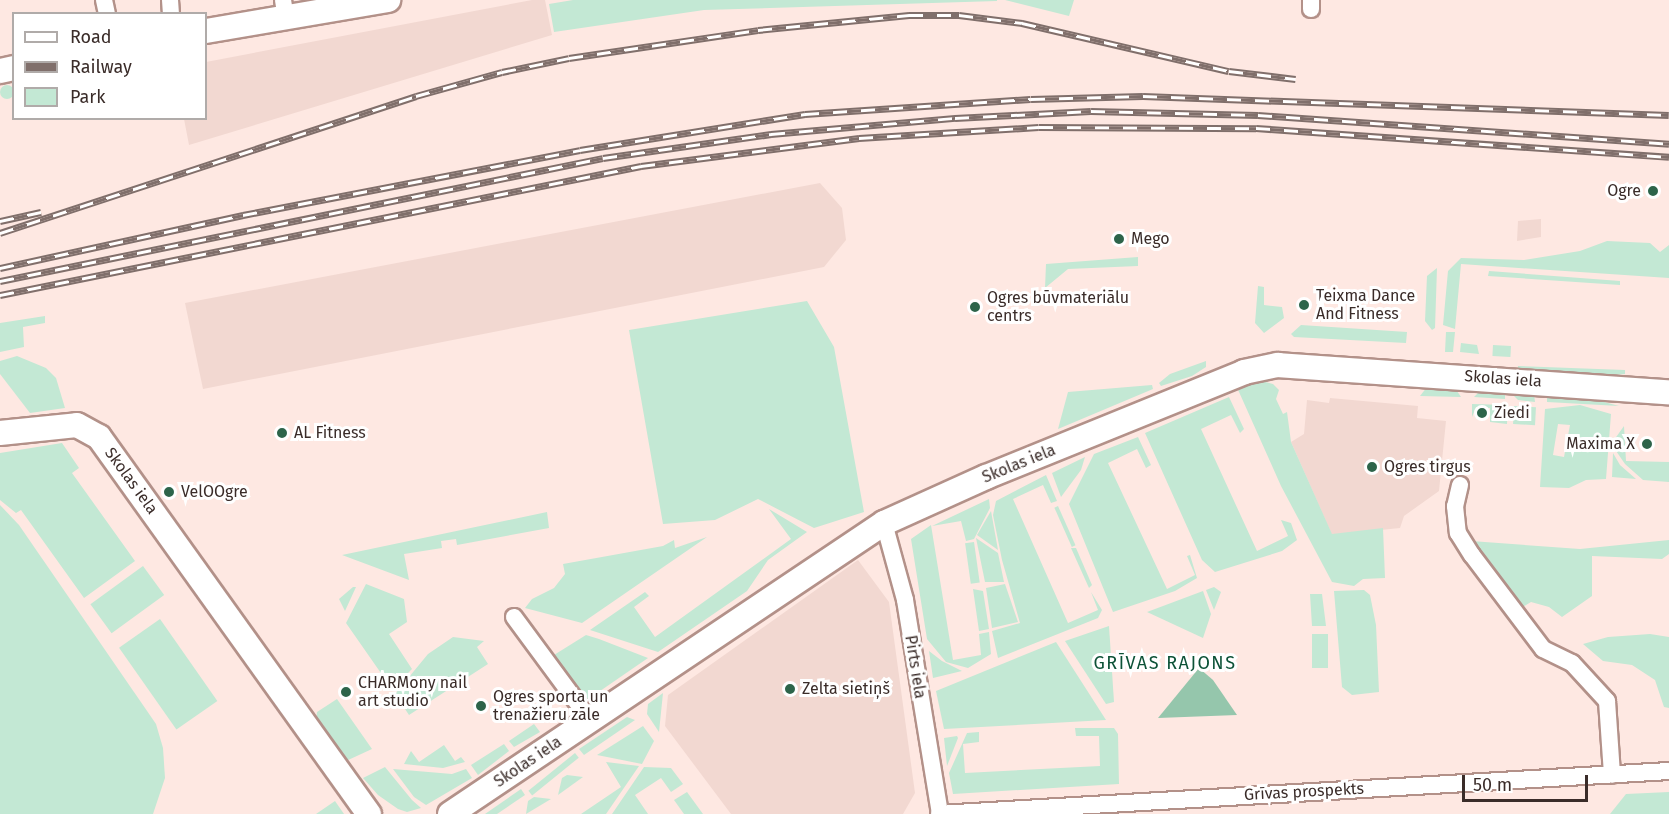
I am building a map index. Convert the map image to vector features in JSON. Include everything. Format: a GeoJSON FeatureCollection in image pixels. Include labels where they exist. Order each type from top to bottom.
{"type":"FeatureCollection","features":[{"type":"Feature","properties":{"kind":"main road"},"geometry":{"type":"LineString","coordinates":[[207,31],[284,9],[388,0]]}},
{"type":"Feature","properties":{"kind":"main road","name":"Skolas iela"},"geometry":{"type":"LineString","coordinates":[[450,814],[884,523],[1227,379],[1278,365],[1669,392]]}},
{"type":"Feature","properties":{"kind":"main road","name":"Skolas iela"},"geometry":{"type":"LineString","coordinates":[[0,433],[76,425],[99,437],[369,814]]}},
{"type":"Feature","properties":{"kind":"street"},"geometry":{"type":"LineString","coordinates":[[1460,485],[1455,506],[1458,533],[1472,555],[1543,649],[1572,663],[1607,701],[1612,775]]}},
{"type":"Feature","properties":{"kind":"street","name":"Pirts iela"},"geometry":{"type":"LineString","coordinates":[[884,523],[905,600],[939,814]]}},
{"type":"Feature","properties":{"kind":"street"},"geometry":{"type":"LineString","coordinates":[[514,617],[590,720]]}},
{"type":"Feature","properties":{"kind":"street","name":"Grīvas prospekts"},"geometry":{"type":"LineString","coordinates":[[939,814],[1669,771]]}},
{"type":"Feature","properties":{"kind":"shaded area"},"geometry":{"type":"Polygon","coordinates":[[[532,0],[545,0],[552,35],[189,145],[184,120],[207,120],[207,62],[532,0]]]}},
{"type":"Feature","properties":{"kind":"shaded area"},"geometry":{"type":"Polygon","coordinates":[[[820,183],[842,208],[846,240],[824,267],[203,389],[185,303],[820,183]]]}},
{"type":"Feature","properties":{"kind":"shaded area"},"geometry":{"type":"Polygon","coordinates":[[[1541,219],[1541,237],[1517,241],[1518,221],[1541,219]]]}},
{"type":"Feature","properties":{"kind":"shaded area","name":"Ogres tirgus"},"geometry":{"type":"Polygon","coordinates":[[[1330,398],[1418,406],[1417,418],[1446,421],[1439,491],[1404,516],[1400,528],[1332,535],[1291,442],[1304,434],[1307,400],[1329,403],[1330,398]]]}},
{"type":"Feature","properties":{"kind":"shaded area","name":"Zelta sietiņš"},"geometry":{"type":"Polygon","coordinates":[[[858,560],[889,602],[915,793],[903,814],[731,814],[665,726],[668,695],[858,560]]]}},
{"type":"Feature","properties":{"kind":"green space"},"geometry":{"type":"Polygon","coordinates":[[[573,0],[997,1],[704,10],[554,32],[549,4],[573,0]]]}},
{"type":"Feature","properties":{"kind":"green space"},"geometry":{"type":"Polygon","coordinates":[[[1005,0],[1074,0],[1069,16],[1005,0]]]}},
{"type":"Feature","properties":{"kind":"green space"},"geometry":{"type":"Polygon","coordinates":[[[4,85],[10,85],[12,97],[4,99],[0,95],[0,89],[4,85]]]}},
{"type":"Feature","properties":{"kind":"green space"},"geometry":{"type":"Polygon","coordinates":[[[1607,241],[1650,243],[1660,252],[1669,245],[1669,278],[1461,264],[1455,329],[1443,325],[1448,271],[1461,258],[1524,260],[1580,251],[1607,241]]]}},
{"type":"Feature","properties":{"kind":"green space"},"geometry":{"type":"Polygon","coordinates":[[[1138,257],[1138,266],[1068,269],[1045,288],[1046,264],[1138,257]]]}},
{"type":"Feature","properties":{"kind":"green space"},"geometry":{"type":"Polygon","coordinates":[[[1437,268],[1435,328],[1432,330],[1425,321],[1427,276],[1437,268]]]}},
{"type":"Feature","properties":{"kind":"green space"},"geometry":{"type":"Polygon","coordinates":[[[1489,271],[1620,281],[1620,285],[1488,276],[1489,271]]]}},
{"type":"Feature","properties":{"kind":"green space"},"geometry":{"type":"Polygon","coordinates":[[[1258,286],[1264,287],[1264,305],[1282,307],[1284,318],[1264,333],[1255,323],[1258,286]]]}},
{"type":"Feature","properties":{"kind":"green space"},"geometry":{"type":"Polygon","coordinates":[[[807,301],[834,347],[864,512],[814,528],[758,499],[715,520],[663,524],[629,330],[807,301]]]}},
{"type":"Feature","properties":{"kind":"green space"},"geometry":{"type":"Polygon","coordinates":[[[45,316],[45,323],[23,327],[24,347],[0,352],[0,323],[45,316]]]}},
{"type":"Feature","properties":{"kind":"green space"},"geometry":{"type":"Polygon","coordinates":[[[1301,325],[1407,332],[1406,343],[1294,337],[1291,334],[1301,325]]]}},
{"type":"Feature","properties":{"kind":"green space"},"geometry":{"type":"Polygon","coordinates":[[[1446,332],[1455,332],[1453,352],[1445,352],[1446,332]]]}},
{"type":"Feature","properties":{"kind":"green space"},"geometry":{"type":"Polygon","coordinates":[[[1461,343],[1477,345],[1479,354],[1460,352],[1461,343]]]}},
{"type":"Feature","properties":{"kind":"green space"},"geometry":{"type":"Polygon","coordinates":[[[1493,345],[1511,346],[1510,357],[1492,356],[1493,345]]]}},
{"type":"Feature","properties":{"kind":"green space"},"geometry":{"type":"Polygon","coordinates":[[[17,356],[46,368],[56,378],[65,408],[30,413],[0,374],[0,361],[17,356]]]}},
{"type":"Feature","properties":{"kind":"green space"},"geometry":{"type":"Polygon","coordinates":[[[1206,361],[1206,367],[1192,376],[1161,386],[1159,383],[1170,374],[1206,361]]]}},
{"type":"Feature","properties":{"kind":"green space"},"geometry":{"type":"Polygon","coordinates":[[[1518,366],[1625,370],[1625,374],[1593,377],[1517,374],[1518,366]]]}},
{"type":"Feature","properties":{"kind":"green space"},"geometry":{"type":"Polygon","coordinates":[[[1254,379],[1273,384],[1279,390],[1276,399],[1283,414],[1287,412],[1291,442],[1332,534],[1383,528],[1385,578],[1363,579],[1354,586],[1332,582],[1281,486],[1235,383],[1254,379]]]}},
{"type":"Feature","properties":{"kind":"green space"},"geometry":{"type":"Polygon","coordinates":[[[1152,385],[1153,389],[1058,429],[1068,392],[1152,385]]]}},
{"type":"Feature","properties":{"kind":"green space"},"geometry":{"type":"Polygon","coordinates":[[[1427,387],[1455,388],[1461,397],[1420,396],[1427,387]]]}},
{"type":"Feature","properties":{"kind":"green space"},"geometry":{"type":"Polygon","coordinates":[[[1480,391],[1505,392],[1505,399],[1474,397],[1480,391]]]}},
{"type":"Feature","properties":{"kind":"green space"},"geometry":{"type":"Polygon","coordinates":[[[1517,392],[1534,394],[1535,402],[1518,400],[1514,396],[1517,392]]]}},
{"type":"Feature","properties":{"kind":"green space"},"geometry":{"type":"Polygon","coordinates":[[[1547,396],[1593,399],[1619,406],[1547,402],[1547,396]]]}},
{"type":"Feature","properties":{"kind":"green space"},"geometry":{"type":"Polygon","coordinates":[[[1229,397],[1244,429],[1240,433],[1231,415],[1201,429],[1257,551],[1288,536],[1281,520],[1291,523],[1297,540],[1282,551],[1215,572],[1202,560],[1145,433],[1229,397]]]}},
{"type":"Feature","properties":{"kind":"green space"},"geometry":{"type":"Polygon","coordinates":[[[1472,404],[1508,405],[1507,424],[1490,422],[1490,408],[1476,407],[1472,417],[1472,404]]]}},
{"type":"Feature","properties":{"kind":"green space"},"geometry":{"type":"Polygon","coordinates":[[[1580,405],[1611,414],[1606,479],[1586,480],[1569,488],[1540,487],[1545,409],[1580,405]],[[1558,424],[1553,455],[1564,457],[1570,425],[1558,424]]]}},
{"type":"Feature","properties":{"kind":"green space"},"geometry":{"type":"Polygon","coordinates":[[[1514,406],[1536,407],[1535,425],[1513,424],[1514,406]]]}},
{"type":"Feature","properties":{"kind":"green space"},"geometry":{"type":"Polygon","coordinates":[[[1624,426],[1626,461],[1669,462],[1669,482],[1643,480],[1625,464],[1614,448],[1614,440],[1624,426]]]}},
{"type":"Feature","properties":{"kind":"green space"},"geometry":{"type":"Polygon","coordinates":[[[1138,437],[1151,465],[1146,468],[1137,449],[1108,463],[1167,589],[1195,575],[1187,556],[1190,555],[1197,578],[1175,591],[1113,612],[1069,504],[1094,454],[1138,437]]]}},
{"type":"Feature","properties":{"kind":"green space"},"geometry":{"type":"Polygon","coordinates":[[[62,443],[79,468],[72,473],[135,561],[84,598],[21,510],[16,513],[0,500],[0,453],[62,443]]]}},
{"type":"Feature","properties":{"kind":"green space"},"geometry":{"type":"Polygon","coordinates":[[[1613,453],[1620,465],[1636,479],[1612,477],[1613,453]]]}},
{"type":"Feature","properties":{"kind":"green space"},"geometry":{"type":"Polygon","coordinates":[[[1085,457],[1081,470],[1061,497],[1052,473],[1085,457]]]}},
{"type":"Feature","properties":{"kind":"green space"},"geometry":{"type":"Polygon","coordinates":[[[1046,475],[1057,501],[1051,503],[1043,485],[1013,499],[1068,623],[1098,610],[1091,592],[1102,610],[1098,618],[998,658],[992,631],[1020,623],[1002,560],[993,515],[996,501],[1046,475]]]}},
{"type":"Feature","properties":{"kind":"green space"},"geometry":{"type":"Polygon","coordinates":[[[989,499],[990,508],[974,539],[966,541],[961,521],[932,526],[989,499]]]}},
{"type":"Feature","properties":{"kind":"green space"},"geometry":{"type":"Polygon","coordinates":[[[0,505],[19,525],[156,724],[163,748],[165,778],[153,814],[0,814],[0,505]]]}},
{"type":"Feature","properties":{"kind":"green space"},"geometry":{"type":"Polygon","coordinates":[[[1058,506],[1075,545],[1072,547],[1054,508],[1058,506]]]}},
{"type":"Feature","properties":{"kind":"green space"},"geometry":{"type":"Polygon","coordinates":[[[769,509],[807,532],[768,560],[747,591],[658,652],[590,630],[645,592],[649,596],[634,607],[655,637],[791,539],[769,509]]]}},
{"type":"Feature","properties":{"kind":"green space"},"geometry":{"type":"Polygon","coordinates":[[[991,511],[998,550],[977,535],[991,511]]]}},
{"type":"Feature","properties":{"kind":"green space"},"geometry":{"type":"Polygon","coordinates":[[[547,512],[549,528],[457,545],[456,539],[441,541],[442,548],[404,554],[409,580],[342,555],[547,512]]]}},
{"type":"Feature","properties":{"kind":"green space"},"geometry":{"type":"Polygon","coordinates":[[[931,525],[953,660],[981,655],[979,634],[989,632],[991,654],[968,668],[946,662],[927,639],[911,539],[931,525]]]}},
{"type":"Feature","properties":{"kind":"green space"},"geometry":{"type":"Polygon","coordinates":[[[707,537],[582,623],[525,608],[532,599],[554,588],[565,574],[563,564],[663,546],[674,540],[675,548],[707,537]]]}},
{"type":"Feature","properties":{"kind":"green space"},"geometry":{"type":"Polygon","coordinates":[[[976,538],[998,553],[1004,582],[985,582],[976,538]]]}},
{"type":"Feature","properties":{"kind":"green space"},"geometry":{"type":"Polygon","coordinates":[[[1669,540],[1669,554],[1662,559],[1592,556],[1592,596],[1562,617],[1549,607],[1531,602],[1521,608],[1471,541],[1580,549],[1669,540]]]}},
{"type":"Feature","properties":{"kind":"green space"},"geometry":{"type":"Polygon","coordinates":[[[974,542],[980,583],[971,584],[965,543],[974,542]]]}},
{"type":"Feature","properties":{"kind":"green space"},"geometry":{"type":"Polygon","coordinates":[[[1071,548],[1076,548],[1092,585],[1089,588],[1071,548]]]}},
{"type":"Feature","properties":{"kind":"green space"},"geometry":{"type":"Polygon","coordinates":[[[143,566],[164,595],[112,633],[90,604],[143,566]]]}},
{"type":"Feature","properties":{"kind":"green space"},"geometry":{"type":"Polygon","coordinates":[[[366,584],[404,599],[407,622],[389,634],[412,669],[392,689],[346,623],[366,584]]]}},
{"type":"Feature","properties":{"kind":"green space"},"geometry":{"type":"Polygon","coordinates":[[[1005,584],[1018,622],[992,628],[986,588],[1005,584]]]}},
{"type":"Feature","properties":{"kind":"green space"},"geometry":{"type":"Polygon","coordinates":[[[356,587],[345,611],[339,599],[356,587]]]}},
{"type":"Feature","properties":{"kind":"green space"},"geometry":{"type":"Polygon","coordinates":[[[1214,587],[1221,592],[1214,610],[1206,590],[1214,587]]]}},
{"type":"Feature","properties":{"kind":"green space"},"geometry":{"type":"Polygon","coordinates":[[[973,589],[983,591],[989,629],[979,631],[973,589]]]}},
{"type":"Feature","properties":{"kind":"green space"},"geometry":{"type":"Polygon","coordinates":[[[1364,590],[1370,595],[1376,625],[1379,692],[1352,695],[1342,687],[1334,591],[1364,590]]]}},
{"type":"Feature","properties":{"kind":"green space"},"geometry":{"type":"Polygon","coordinates":[[[1203,591],[1211,614],[1203,638],[1147,612],[1203,591]]]}},
{"type":"Feature","properties":{"kind":"green space"},"geometry":{"type":"Polygon","coordinates":[[[1310,594],[1322,594],[1326,626],[1312,626],[1310,594]]]}},
{"type":"Feature","properties":{"kind":"green space"},"geometry":{"type":"Polygon","coordinates":[[[160,619],[217,701],[176,730],[119,648],[160,619]]]}},
{"type":"Feature","properties":{"kind":"green space"},"geometry":{"type":"Polygon","coordinates":[[[1109,626],[1114,702],[1106,704],[1065,641],[1109,626]]]}},
{"type":"Feature","properties":{"kind":"green space"},"geometry":{"type":"Polygon","coordinates":[[[1312,634],[1328,634],[1328,668],[1312,668],[1312,634]]]}},
{"type":"Feature","properties":{"kind":"green space"},"geometry":{"type":"Polygon","coordinates":[[[1650,634],[1669,637],[1669,708],[1664,707],[1655,680],[1632,665],[1603,661],[1583,644],[1608,637],[1650,634]]]}},
{"type":"Feature","properties":{"kind":"green space"},"geometry":{"type":"Polygon","coordinates":[[[586,635],[648,658],[587,700],[554,655],[586,635]]]}},
{"type":"Feature","properties":{"kind":"green space"},"geometry":{"type":"Polygon","coordinates":[[[453,637],[484,641],[477,647],[488,664],[409,715],[395,694],[428,654],[453,637]]]}},
{"type":"Feature","properties":{"kind":"green space"},"geometry":{"type":"Polygon","coordinates":[[[1056,642],[1106,720],[944,729],[936,691],[1056,642]]]}},
{"type":"Feature","properties":{"kind":"green space"},"geometry":{"type":"Polygon","coordinates":[[[929,651],[942,661],[962,671],[933,678],[929,651]]]}},
{"type":"Feature","properties":{"kind":"green space"},"geometry":{"type":"Polygon","coordinates":[[[1199,668],[1213,680],[1237,715],[1158,718],[1199,668]]]}},
{"type":"Feature","properties":{"kind":"green space"},"geometry":{"type":"Polygon","coordinates":[[[663,693],[659,732],[647,714],[648,704],[663,693]]]}},
{"type":"Feature","properties":{"kind":"green space"},"geometry":{"type":"Polygon","coordinates":[[[337,699],[372,749],[346,761],[316,721],[317,712],[337,699]]]}},
{"type":"Feature","properties":{"kind":"green space"},"geometry":{"type":"Polygon","coordinates":[[[627,717],[635,720],[584,755],[579,749],[627,717]]]}},
{"type":"Feature","properties":{"kind":"green space"},"geometry":{"type":"Polygon","coordinates":[[[534,724],[540,732],[514,747],[509,741],[534,724]]]}},
{"type":"Feature","properties":{"kind":"green space"},"geometry":{"type":"Polygon","coordinates":[[[643,726],[654,741],[642,764],[597,755],[643,726]]]}},
{"type":"Feature","properties":{"kind":"green space"},"geometry":{"type":"Polygon","coordinates":[[[1075,728],[1114,728],[1118,734],[1119,784],[953,794],[949,773],[967,733],[979,732],[979,742],[963,744],[965,773],[1100,766],[1099,736],[1076,736],[1075,728]]]}},
{"type":"Feature","properties":{"kind":"green space"},"geometry":{"type":"Polygon","coordinates":[[[957,736],[958,738],[947,766],[944,738],[957,736]]]}},
{"type":"Feature","properties":{"kind":"green space"},"geometry":{"type":"Polygon","coordinates":[[[504,744],[509,751],[478,775],[471,765],[504,744]]]}},
{"type":"Feature","properties":{"kind":"green space"},"geometry":{"type":"Polygon","coordinates":[[[444,745],[455,761],[461,757],[465,762],[443,768],[404,764],[411,751],[419,762],[444,745]]]}},
{"type":"Feature","properties":{"kind":"green space"},"geometry":{"type":"Polygon","coordinates":[[[575,753],[579,758],[532,795],[528,791],[575,753]]]}},
{"type":"Feature","properties":{"kind":"green space"},"geometry":{"type":"Polygon","coordinates":[[[606,762],[639,766],[606,814],[581,814],[621,787],[606,762]]]}},
{"type":"Feature","properties":{"kind":"green space"},"geometry":{"type":"Polygon","coordinates":[[[385,767],[421,808],[407,812],[398,809],[378,795],[363,778],[385,767]]]}},
{"type":"Feature","properties":{"kind":"green space"},"geometry":{"type":"Polygon","coordinates":[[[644,767],[671,768],[683,784],[671,792],[661,778],[635,795],[648,814],[612,814],[644,767]]]}},
{"type":"Feature","properties":{"kind":"green space"},"geometry":{"type":"Polygon","coordinates":[[[393,769],[452,774],[466,769],[472,778],[426,805],[414,797],[393,769]]]}},
{"type":"Feature","properties":{"kind":"green space"},"geometry":{"type":"Polygon","coordinates":[[[567,775],[583,777],[558,795],[562,778],[567,775]]]}},
{"type":"Feature","properties":{"kind":"green space"},"geometry":{"type":"Polygon","coordinates":[[[521,789],[525,795],[497,814],[485,814],[521,789]]]}},
{"type":"Feature","properties":{"kind":"green space"},"geometry":{"type":"Polygon","coordinates":[[[687,792],[703,814],[684,814],[674,800],[687,792]]]}},
{"type":"Feature","properties":{"kind":"green space"},"geometry":{"type":"Polygon","coordinates":[[[1669,792],[1669,814],[1610,814],[1626,794],[1669,792]]]}},
{"type":"Feature","properties":{"kind":"green space"},"geometry":{"type":"Polygon","coordinates":[[[534,797],[551,799],[526,814],[528,801],[534,797]]]}},
{"type":"Feature","properties":{"kind":"green space"},"geometry":{"type":"Polygon","coordinates":[[[335,801],[344,814],[316,814],[335,801]]]}},
{"type":"Feature","properties":{"kind":"railway"},"geometry":{"type":"LineString","coordinates":[[0,233],[416,96],[502,72],[569,58],[758,30],[909,15],[959,15],[1022,23],[1229,71],[1296,79]]}},
{"type":"Feature","properties":{"kind":"railway"},"geometry":{"type":"LineString","coordinates":[[0,268],[243,215],[580,150],[805,114],[1031,99],[1143,96],[1669,115]]}},
{"type":"Feature","properties":{"kind":"railway"},"geometry":{"type":"LineString","coordinates":[[0,281],[603,158],[771,134],[955,118],[1091,111],[1258,115],[1669,144]]}},
{"type":"Feature","properties":{"kind":"railway"},"geometry":{"type":"LineString","coordinates":[[0,295],[641,166],[859,138],[1039,127],[1256,128],[1669,157]]}},
{"type":"Feature","properties":{"kind":"railway"},"geometry":{"type":"LineString","coordinates":[[0,221],[41,212]]}},
{"type":"Feature","properties":{"kind":"place","name":"Ogre"},"geometry":{"type":"Point","coordinates":[1653,191]}},
{"type":"Feature","properties":{"kind":"place","name":"Mego"},"geometry":{"type":"Point","coordinates":[1119,239]}},
{"type":"Feature","properties":{"kind":"place","name":"Teixma Dance And Fitness"},"geometry":{"type":"Point","coordinates":[1304,305]}},
{"type":"Feature","properties":{"kind":"place","name":"Ogres būvmateriālu centrs"},"geometry":{"type":"Point","coordinates":[975,307]}},
{"type":"Feature","properties":{"kind":"place","name":"Ziedi"},"geometry":{"type":"Point","coordinates":[1482,413]}},
{"type":"Feature","properties":{"kind":"place","name":"AL Fitness"},"geometry":{"type":"Point","coordinates":[282,433]}},
{"type":"Feature","properties":{"kind":"place","name":"Maxima X"},"geometry":{"type":"Point","coordinates":[1647,444]}},
{"type":"Feature","properties":{"kind":"place","name":"Ogres tirgus"},"geometry":{"type":"Point","coordinates":[1372,467]}},
{"type":"Feature","properties":{"kind":"place","name":"VelOOgre"},"geometry":{"type":"Point","coordinates":[169,492]}},
{"type":"Feature","properties":{"kind":"place","name":"Zelta sietiņš"},"geometry":{"type":"Point","coordinates":[790,689]}},
{"type":"Feature","properties":{"kind":"place","name":"CHARMony nail art studio"},"geometry":{"type":"Point","coordinates":[346,692]}},
{"type":"Feature","properties":{"kind":"place","name":"Ogres sporta un trenažieru zāle"},"geometry":{"type":"Point","coordinates":[481,706]}},
{"type":"Feature","properties":{"kind":"district","name":"GRĪVAS RAJONS"},"geometry":{"type":"Point","coordinates":[1165,663]}}]}
